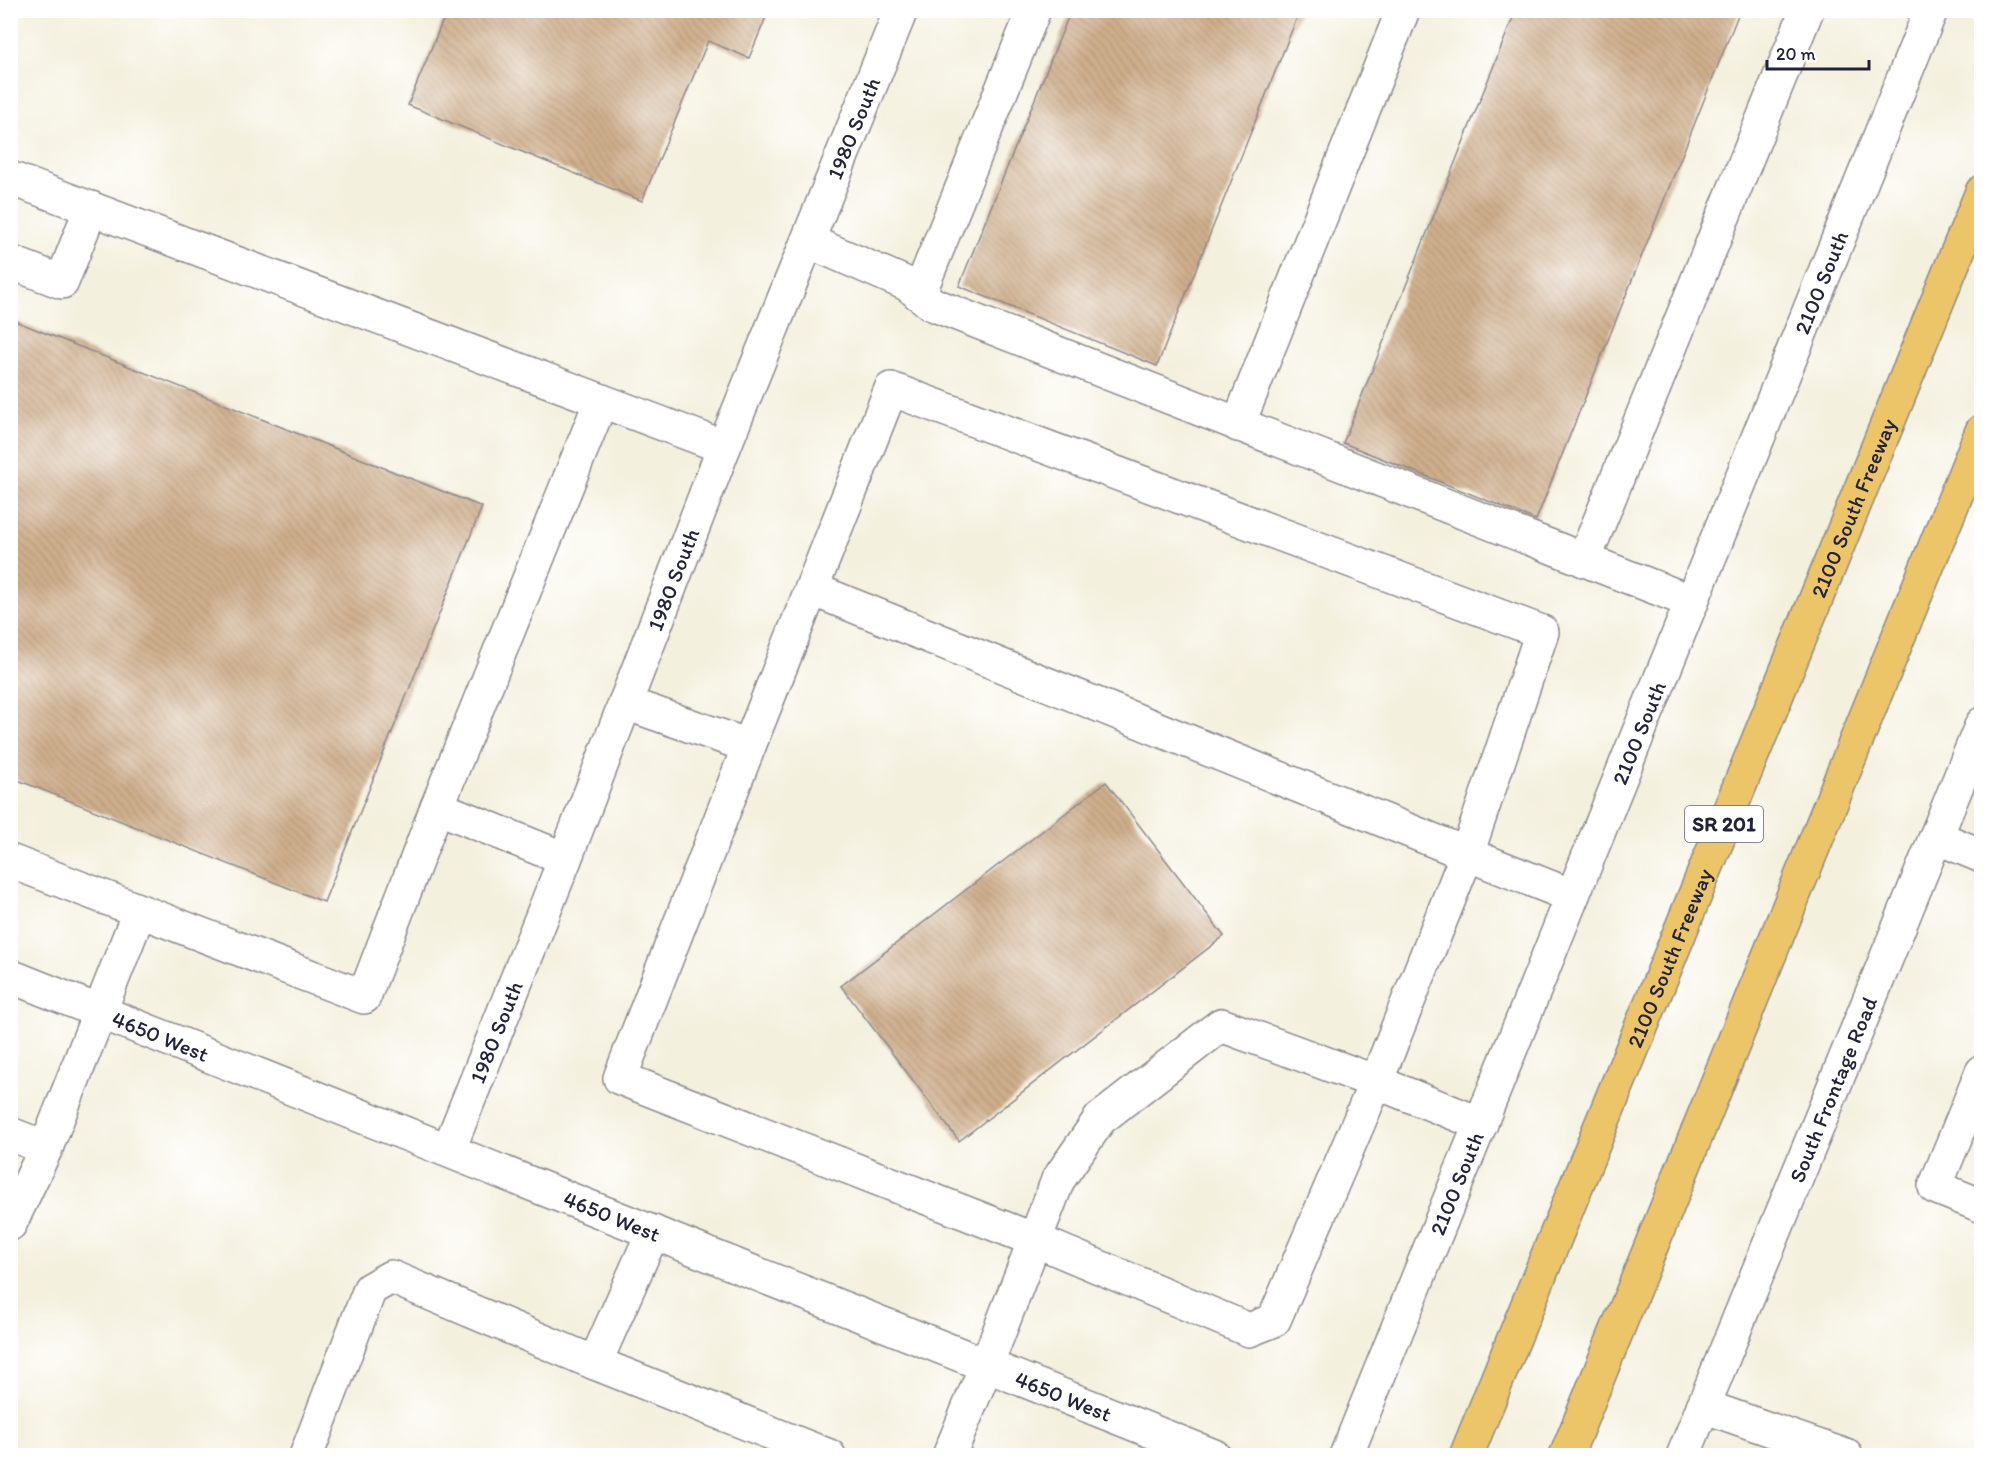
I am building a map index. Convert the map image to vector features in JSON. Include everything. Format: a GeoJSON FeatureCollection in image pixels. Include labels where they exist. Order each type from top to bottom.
{"type":"FeatureCollection","features":[{"type":"Feature","properties":{"kind":"highway","name":"2100 South Freeway"},"geometry":{"type":"LineString","coordinates":[[1466,1455],[1982,192]]}},
{"type":"Feature","properties":{"kind":"highway"},"geometry":{"type":"LineString","coordinates":[[1566,1455],[1982,431]]}},
{"type":"Feature","properties":{"kind":"street","name":"1980 South"},"geometry":{"type":"LineString","coordinates":[[449,1149],[565,859],[724,447],[901,10]]}},
{"type":"Feature","properties":{"kind":"street"},"geometry":{"type":"LineString","coordinates":[[919,294],[1034,10]]}},
{"type":"Feature","properties":{"kind":"street"},"geometry":{"type":"LineString","coordinates":[[1238,425],[1403,10]]}},
{"type":"Feature","properties":{"kind":"street"},"geometry":{"type":"LineString","coordinates":[[1584,560],[1807,10]]}},
{"type":"Feature","properties":{"kind":"street","name":"2100 South"},"geometry":{"type":"LineString","coordinates":[[1346,1455],[1931,10]]}},
{"type":"Feature","properties":{"kind":"street"},"geometry":{"type":"LineString","coordinates":[[10,178],[724,447]]}},
{"type":"Feature","properties":{"kind":"street"},"geometry":{"type":"LineString","coordinates":[[10,262],[62,282],[91,208]]}},
{"type":"Feature","properties":{"kind":"street"},"geometry":{"type":"LineString","coordinates":[[807,241],[907,284],[932,304],[1692,602]]}},
{"type":"Feature","properties":{"kind":"street"},"geometry":{"type":"LineString","coordinates":[[891,389],[1542,632],[1467,854],[1376,1082],[1274,1320],[1249,1330],[1035,1240],[620,1078],[749,746],[891,389]]}},
{"type":"Feature","properties":{"kind":"street"},"geometry":{"type":"LineString","coordinates":[[10,861],[364,997],[601,400]]}},
{"type":"Feature","properties":{"kind":"street"},"geometry":{"type":"LineString","coordinates":[[812,589],[1572,896]]}},
{"type":"Feature","properties":{"kind":"street"},"geometry":{"type":"LineString","coordinates":[[625,703],[749,746]]}},
{"type":"Feature","properties":{"kind":"street","name":"South Frontage Road"},"geometry":{"type":"LineString","coordinates":[[1683,1455],[1982,723]]}},
{"type":"Feature","properties":{"kind":"street"},"geometry":{"type":"LineString","coordinates":[[438,807],[565,859]]}},
{"type":"Feature","properties":{"kind":"street"},"geometry":{"type":"LineString","coordinates":[[1936,837],[1982,856]]}},
{"type":"Feature","properties":{"kind":"street"},"geometry":{"type":"LineString","coordinates":[[10,1224],[46,1148],[139,912]]}},
{"type":"Feature","properties":{"kind":"street","name":"4650 West"},"geometry":{"type":"LineString","coordinates":[[10,976],[1214,1455]]}},
{"type":"Feature","properties":{"kind":"street"},"geometry":{"type":"LineString","coordinates":[[949,1455],[1058,1180],[1100,1119],[1221,1025],[1376,1082],[1480,1125]]}},
{"type":"Feature","properties":{"kind":"street"},"geometry":{"type":"LineString","coordinates":[[1982,1072],[1935,1187],[1982,1206]]}},
{"type":"Feature","properties":{"kind":"street"},"geometry":{"type":"LineString","coordinates":[[10,1134],[46,1148]]}},
{"type":"Feature","properties":{"kind":"street"},"geometry":{"type":"LineString","coordinates":[[595,1363],[653,1232]]}},
{"type":"Feature","properties":{"kind":"street"},"geometry":{"type":"LineString","coordinates":[[306,1455],[370,1288],[391,1277],[595,1363],[829,1455]]}},
{"type":"Feature","properties":{"kind":"street"},"geometry":{"type":"LineString","coordinates":[[1703,1406],[1846,1455]]}},
{"type":"Feature","properties":{"kind":"building"},"geometry":{"type":"Polygon","coordinates":[[[447,10],[769,10],[749,58],[708,41],[642,201],[408,105],[447,10]]]}},
{"type":"Feature","properties":{"kind":"building"},"geometry":{"type":"Polygon","coordinates":[[[1071,10],[1300,10],[1157,366],[959,286],[1071,10]]]}},
{"type":"Feature","properties":{"kind":"building"},"geometry":{"type":"Polygon","coordinates":[[[1516,10],[1740,10],[1536,520],[1343,443],[1516,10]]]}},
{"type":"Feature","properties":{"kind":"building"},"geometry":{"type":"Polygon","coordinates":[[[10,319],[482,507],[324,902],[10,777],[10,319]]]}},
{"type":"Feature","properties":{"kind":"building"},"geometry":{"type":"Polygon","coordinates":[[[1106,782],[1224,936],[959,1141],[841,986],[1106,782]]]}}]}
